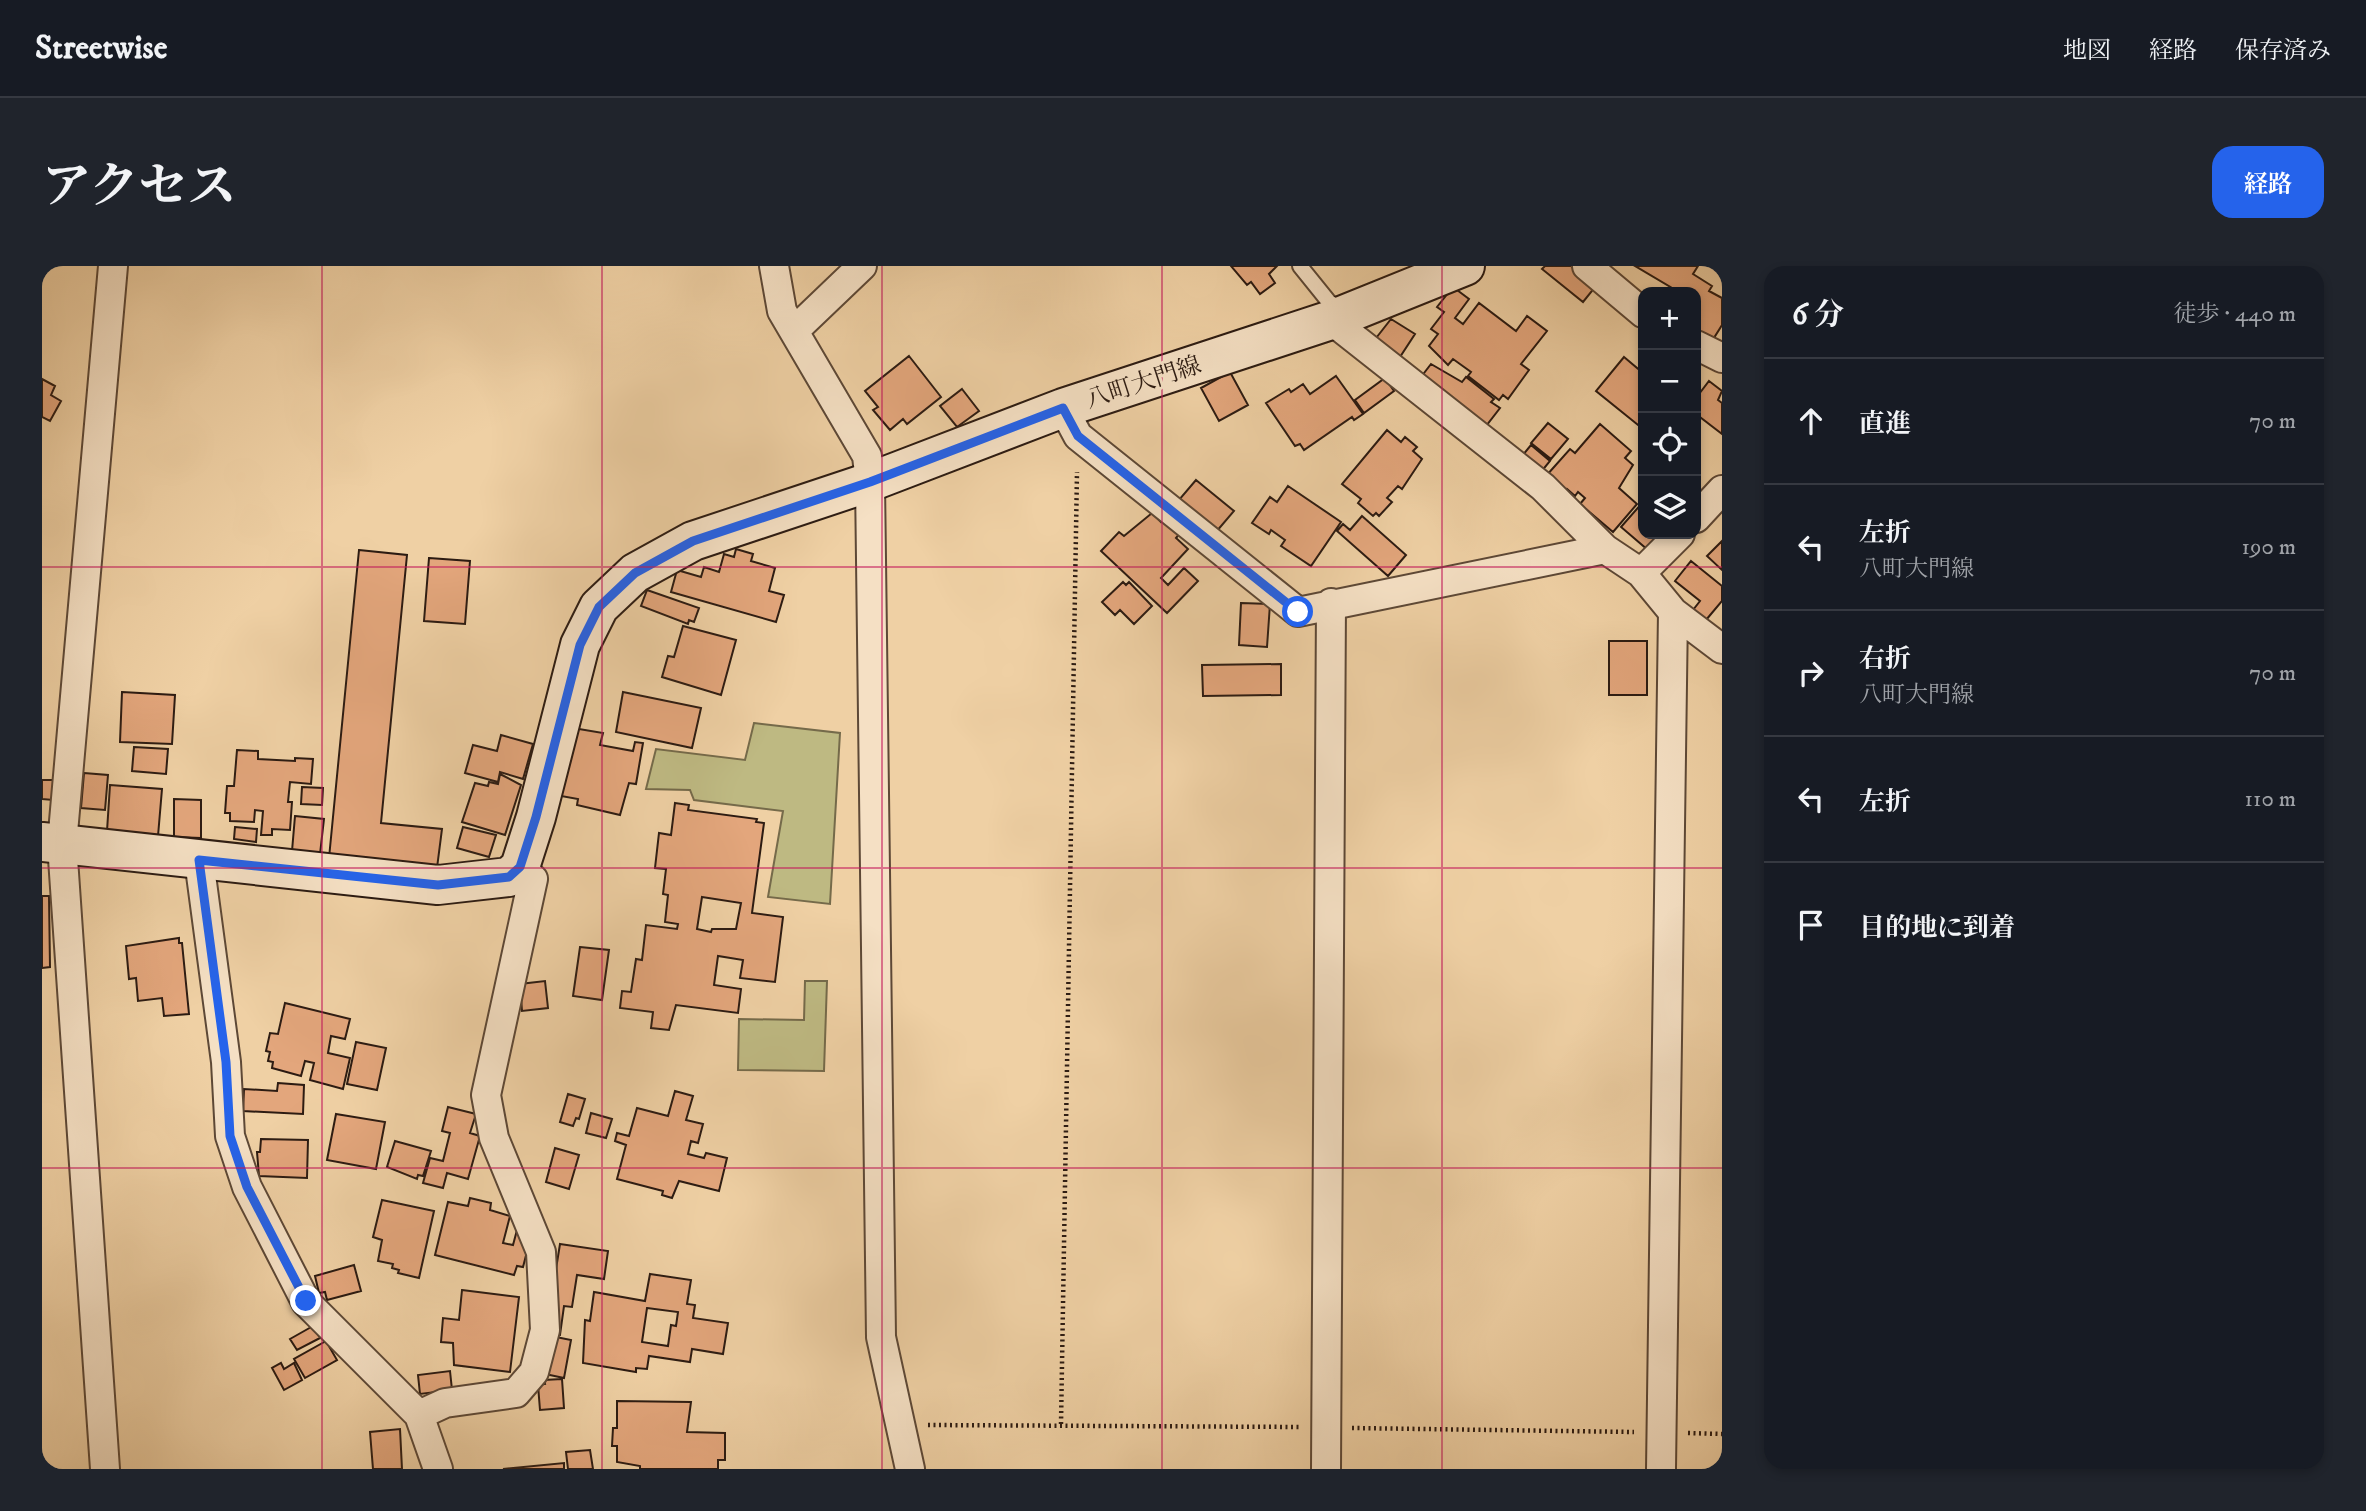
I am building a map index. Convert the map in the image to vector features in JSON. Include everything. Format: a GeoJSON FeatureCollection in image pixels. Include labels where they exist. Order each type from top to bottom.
{"type":"FeatureCollection","features":[{"type":"Feature","properties":{"kind":"main road","name":"八町大門線"},"geometry":{"type":"LineString","coordinates":[[520,867],[580,645],[599,607],[635,573],[693,541],[870,482],[1071,422],[1465,266]]}},
{"type":"Feature","properties":{"kind":"main road"},"geometry":{"type":"LineString","coordinates":[[52,843],[438,885],[509,877],[520,867]]}},
{"type":"Feature","properties":{"kind":"street"},"geometry":{"type":"LineString","coordinates":[[105,1469],[52,843],[113,266]]}},
{"type":"Feature","properties":{"kind":"street"},"geometry":{"type":"LineString","coordinates":[[774,266],[782,311],[867,456],[870,482],[881,1336],[910,1469]]}},
{"type":"Feature","properties":{"kind":"street"},"geometry":{"type":"LineString","coordinates":[[794,331],[862,266]]}},
{"type":"Feature","properties":{"kind":"street"},"geometry":{"type":"LineString","coordinates":[[1587,266],[1638,309]]}},
{"type":"Feature","properties":{"kind":"street"},"geometry":{"type":"LineString","coordinates":[[1339,317],[1543,487],[1605,548],[1641,573],[1673,612],[1722,649]]}},
{"type":"Feature","properties":{"kind":"street"},"geometry":{"type":"LineString","coordinates":[[1701,348],[1722,358]]}},
{"type":"Feature","properties":{"kind":"street"},"geometry":{"type":"LineString","coordinates":[[1071,422],[1298,612],[1605,548]]}},
{"type":"Feature","properties":{"kind":"street"},"geometry":{"type":"LineString","coordinates":[[1701,513],[1722,490]]}},
{"type":"Feature","properties":{"kind":"street"},"geometry":{"type":"LineString","coordinates":[[1641,573],[1675,539]]}},
{"type":"Feature","properties":{"kind":"street"},"geometry":{"type":"LineString","coordinates":[[1326,1469],[1331,603]]}},
{"type":"Feature","properties":{"kind":"street"},"geometry":{"type":"LineString","coordinates":[[1661,1469],[1673,612]]}},
{"type":"Feature","properties":{"kind":"street"},"geometry":{"type":"LineString","coordinates":[[199,860],[226,1062],[230,1136],[247,1187],[306,1301],[419,1415],[438,1469]]}},
{"type":"Feature","properties":{"kind":"street"},"geometry":{"type":"LineString","coordinates":[[419,1415],[445,1403],[516,1393],[534,1371],[545,1331],[541,1252],[494,1138],[486,1095],[533,879],[520,867]]}},
{"type":"Feature","properties":{"kind":"lane"},"geometry":{"type":"LineString","coordinates":[[1300,266],[1339,317]]}},
{"type":"Feature","properties":{"kind":"path"},"geometry":{"type":"LineString","coordinates":[[1061,1424],[1071,422]]}},
{"type":"Feature","properties":{"kind":"shaded area"},"geometry":{"type":"Polygon","coordinates":[[[754,723],[840,733],[830,904],[768,897],[783,811],[694,800],[690,790],[646,789],[656,749],[745,760],[754,723]]]}},
{"type":"Feature","properties":{"kind":"shaded area"},"geometry":{"type":"Polygon","coordinates":[[[805,981],[827,981],[824,1071],[738,1070],[739,1019],[804,1020],[805,981]]]}},
{"type":"Feature","properties":{"kind":"building"},"geometry":{"type":"Polygon","coordinates":[[[1231,266],[1277,266],[1269,274],[1275,283],[1260,294],[1251,282],[1247,285],[1231,266]]]}},
{"type":"Feature","properties":{"kind":"building"},"geometry":{"type":"Polygon","coordinates":[[[1545,266],[1571,266],[1596,286],[1583,302],[1542,269],[1545,266]]]}},
{"type":"Feature","properties":{"kind":"building"},"geometry":{"type":"Polygon","coordinates":[[[1635,266],[1698,266],[1693,274],[1712,286],[1709,291],[1722,298],[1722,325],[1712,341],[1701,333],[1701,287],[1671,287],[1635,266]]]}},
{"type":"Feature","properties":{"kind":"building"},"geometry":{"type":"Polygon","coordinates":[[[1453,287],[1469,299],[1455,318],[1463,324],[1479,303],[1516,331],[1527,316],[1547,331],[1521,364],[1529,370],[1508,399],[1503,395],[1499,400],[1468,376],[1471,372],[1453,359],[1448,365],[1429,346],[1438,334],[1431,329],[1444,312],[1437,307],[1453,287]]]}},
{"type":"Feature","properties":{"kind":"building"},"geometry":{"type":"Polygon","coordinates":[[[1391,319],[1415,334],[1398,360],[1373,342],[1391,319]]]}},
{"type":"Feature","properties":{"kind":"building"},"geometry":{"type":"Polygon","coordinates":[[[909,356],[941,397],[907,424],[903,419],[890,430],[873,410],[878,407],[865,391],[909,356]]]}},
{"type":"Feature","properties":{"kind":"building"},"geometry":{"type":"Polygon","coordinates":[[[1624,357],[1638,369],[1638,425],[1596,391],[1624,357]]]}},
{"type":"Feature","properties":{"kind":"building"},"geometry":{"type":"Polygon","coordinates":[[[1431,364],[1462,382],[1466,377],[1494,399],[1491,402],[1500,408],[1486,426],[1421,377],[1431,364]]]}},
{"type":"Feature","properties":{"kind":"building"},"geometry":{"type":"Polygon","coordinates":[[[1230,372],[1248,405],[1219,421],[1201,388],[1230,372]]]}},
{"type":"Feature","properties":{"kind":"building"},"geometry":{"type":"Polygon","coordinates":[[[1336,376],[1363,414],[1354,420],[1352,417],[1304,450],[1300,444],[1295,446],[1266,403],[1303,384],[1310,394],[1336,376]]]}},
{"type":"Feature","properties":{"kind":"building"},"geometry":{"type":"Polygon","coordinates":[[[1385,378],[1394,391],[1364,413],[1355,400],[1385,378]]]}},
{"type":"Feature","properties":{"kind":"building"},"geometry":{"type":"Polygon","coordinates":[[[42,379],[55,386],[51,395],[61,401],[50,421],[42,417],[42,379]]]}},
{"type":"Feature","properties":{"kind":"building"},"geometry":{"type":"Polygon","coordinates":[[[1709,381],[1722,391],[1718,400],[1722,403],[1722,434],[1701,418],[1701,391],[1709,381]]]}},
{"type":"Feature","properties":{"kind":"building"},"geometry":{"type":"Polygon","coordinates":[[[962,389],[979,411],[957,427],[940,406],[962,389]]]}},
{"type":"Feature","properties":{"kind":"building"},"geometry":{"type":"Polygon","coordinates":[[[1548,423],[1568,439],[1551,459],[1531,443],[1548,423]]]}},
{"type":"Feature","properties":{"kind":"building"},"geometry":{"type":"Polygon","coordinates":[[[1600,424],[1631,451],[1625,458],[1633,465],[1619,488],[1637,504],[1613,532],[1580,504],[1585,498],[1578,492],[1575,496],[1567,489],[1565,492],[1546,476],[1570,449],[1575,453],[1600,424]]]}},
{"type":"Feature","properties":{"kind":"building"},"geometry":{"type":"Polygon","coordinates":[[[1387,430],[1401,442],[1405,437],[1417,447],[1413,451],[1422,459],[1402,489],[1398,486],[1387,498],[1392,502],[1379,516],[1376,513],[1373,516],[1358,503],[1361,499],[1342,484],[1387,430]]]}},
{"type":"Feature","properties":{"kind":"building"},"geometry":{"type":"Polygon","coordinates":[[[1531,445],[1550,461],[1541,472],[1522,456],[1531,445]]]}},
{"type":"Feature","properties":{"kind":"building"},"geometry":{"type":"Polygon","coordinates":[[[1196,480],[1234,511],[1216,532],[1178,501],[1196,480]]]}},
{"type":"Feature","properties":{"kind":"building"},"geometry":{"type":"Polygon","coordinates":[[[1288,486],[1341,522],[1311,566],[1281,546],[1285,540],[1271,530],[1269,534],[1252,523],[1270,497],[1277,502],[1288,486]]]}},
{"type":"Feature","properties":{"kind":"building"},"geometry":{"type":"Polygon","coordinates":[[[1638,508],[1638,539],[1658,539],[1648,550],[1621,527],[1638,508]]]}},
{"type":"Feature","properties":{"kind":"building"},"geometry":{"type":"Polygon","coordinates":[[[1152,513],[1161,522],[1166,517],[1182,531],[1176,538],[1188,549],[1161,578],[1168,585],[1184,568],[1198,581],[1167,613],[1101,551],[1119,532],[1124,536],[1152,513]]]}},
{"type":"Feature","properties":{"kind":"building"},"geometry":{"type":"Polygon","coordinates":[[[1362,516],[1406,555],[1388,576],[1337,531],[1343,524],[1350,530],[1362,516]]]}},
{"type":"Feature","properties":{"kind":"building"},"geometry":{"type":"Polygon","coordinates":[[[1722,541],[1722,570],[1707,556],[1722,541]]]}},
{"type":"Feature","properties":{"kind":"building"},"geometry":{"type":"Polygon","coordinates":[[[736,549],[753,554],[751,561],[775,568],[769,591],[784,595],[776,622],[671,592],[677,570],[701,577],[704,567],[719,572],[724,554],[734,557],[736,549]]]}},
{"type":"Feature","properties":{"kind":"building"},"geometry":{"type":"Polygon","coordinates":[[[359,550],[407,555],[381,823],[442,829],[437,868],[329,858],[359,550]]]}},
{"type":"Feature","properties":{"kind":"building"},"geometry":{"type":"Polygon","coordinates":[[[429,558],[470,561],[465,624],[424,621],[429,558]]]}},
{"type":"Feature","properties":{"kind":"building"},"geometry":{"type":"Polygon","coordinates":[[[1691,561],[1722,586],[1722,601],[1706,620],[1693,610],[1700,601],[1675,581],[1691,561]]]}},
{"type":"Feature","properties":{"kind":"building"},"geometry":{"type":"Polygon","coordinates":[[[1123,582],[1126,585],[1129,582],[1152,606],[1134,624],[1120,610],[1115,615],[1102,602],[1123,582]]]}},
{"type":"Feature","properties":{"kind":"building"},"geometry":{"type":"Polygon","coordinates":[[[647,590],[699,608],[694,622],[689,620],[688,624],[641,606],[647,590]]]}},
{"type":"Feature","properties":{"kind":"building"},"geometry":{"type":"Polygon","coordinates":[[[1241,603],[1270,604],[1267,647],[1239,645],[1241,603]]]}},
{"type":"Feature","properties":{"kind":"building"},"geometry":{"type":"Polygon","coordinates":[[[683,626],[736,640],[721,695],[662,677],[668,656],[674,657],[683,626]]]}},
{"type":"Feature","properties":{"kind":"building"},"geometry":{"type":"Polygon","coordinates":[[[1609,641],[1647,641],[1647,695],[1609,695],[1609,641]]]}},
{"type":"Feature","properties":{"kind":"building"},"geometry":{"type":"Polygon","coordinates":[[[1281,664],[1281,695],[1203,696],[1202,665],[1281,664]]]}},
{"type":"Feature","properties":{"kind":"building"},"geometry":{"type":"Polygon","coordinates":[[[122,692],[175,695],[172,744],[120,742],[122,692]]]}},
{"type":"Feature","properties":{"kind":"building"},"geometry":{"type":"Polygon","coordinates":[[[623,692],[701,708],[692,748],[616,732],[623,692]]]}},
{"type":"Feature","properties":{"kind":"building"},"geometry":{"type":"Polygon","coordinates":[[[573,728],[603,733],[600,745],[633,751],[635,742],[643,743],[636,784],[629,783],[620,815],[577,805],[578,799],[561,796],[573,728]]]}},
{"type":"Feature","properties":{"kind":"building"},"geometry":{"type":"Polygon","coordinates":[[[501,735],[533,744],[523,779],[500,772],[498,782],[465,773],[473,745],[497,751],[501,735]]]}},
{"type":"Feature","properties":{"kind":"building"},"geometry":{"type":"Polygon","coordinates":[[[134,747],[168,749],[166,774],[132,771],[134,747]]]}},
{"type":"Feature","properties":{"kind":"building"},"geometry":{"type":"Polygon","coordinates":[[[237,750],[258,751],[258,759],[313,759],[311,784],[290,782],[290,830],[272,829],[272,835],[261,835],[263,811],[255,810],[254,822],[230,821],[230,813],[225,813],[227,786],[234,786],[237,750]]]}},
{"type":"Feature","properties":{"kind":"building"},"geometry":{"type":"Polygon","coordinates":[[[84,773],[108,775],[105,810],[81,808],[84,773]]]}},
{"type":"Feature","properties":{"kind":"building"},"geometry":{"type":"Polygon","coordinates":[[[500,774],[521,785],[505,835],[462,822],[475,783],[488,786],[489,782],[498,784],[500,774]]]}},
{"type":"Feature","properties":{"kind":"building"},"geometry":{"type":"Polygon","coordinates":[[[42,780],[54,780],[53,800],[42,799],[42,780]]]}},
{"type":"Feature","properties":{"kind":"building"},"geometry":{"type":"Polygon","coordinates":[[[110,785],[162,789],[158,836],[107,831],[110,785]]]}},
{"type":"Feature","properties":{"kind":"building"},"geometry":{"type":"Polygon","coordinates":[[[302,787],[323,788],[322,805],[301,804],[302,787]]]}},
{"type":"Feature","properties":{"kind":"building"},"geometry":{"type":"Polygon","coordinates":[[[174,799],[201,800],[201,838],[174,837],[174,799]]]}},
{"type":"Feature","properties":{"kind":"building"},"geometry":{"type":"Polygon","coordinates":[[[675,803],[689,805],[688,810],[757,819],[756,822],[764,823],[752,913],[783,917],[775,982],[740,978],[743,960],[718,956],[714,985],[741,989],[738,1013],[676,1005],[669,1030],[651,1028],[653,1012],[620,1008],[622,991],[631,992],[636,959],[642,960],[646,925],[677,929],[678,924],[665,922],[668,895],[663,894],[666,869],[655,868],[659,833],[671,835],[675,803]],[[702,897],[697,929],[711,932],[712,929],[736,929],[741,903],[702,897]]]}},
{"type":"Feature","properties":{"kind":"building"},"geometry":{"type":"Polygon","coordinates":[[[295,816],[324,819],[320,854],[292,851],[295,816]]]}},
{"type":"Feature","properties":{"kind":"building"},"geometry":{"type":"Polygon","coordinates":[[[235,827],[257,829],[256,842],[234,839],[235,827]]]}},
{"type":"Feature","properties":{"kind":"building"},"geometry":{"type":"Polygon","coordinates":[[[463,827],[496,835],[489,857],[457,848],[463,827]]]}},
{"type":"Feature","properties":{"kind":"building"},"geometry":{"type":"Polygon","coordinates":[[[42,896],[49,896],[50,967],[42,968],[42,896]]]}},
{"type":"Feature","properties":{"kind":"building"},"geometry":{"type":"Polygon","coordinates":[[[179,938],[179,943],[182,943],[189,1014],[164,1016],[162,998],[138,1001],[136,978],[129,979],[126,946],[179,938]]]}},
{"type":"Feature","properties":{"kind":"building"},"geometry":{"type":"Polygon","coordinates":[[[580,947],[609,950],[602,1000],[573,996],[580,947]]]}},
{"type":"Feature","properties":{"kind":"building"},"geometry":{"type":"Polygon","coordinates":[[[545,981],[548,1008],[522,1011],[520,984],[545,981]]]}},
{"type":"Feature","properties":{"kind":"building"},"geometry":{"type":"Polygon","coordinates":[[[285,1003],[350,1019],[345,1039],[331,1036],[328,1053],[350,1058],[343,1089],[310,1080],[314,1063],[305,1061],[301,1076],[272,1068],[273,1062],[268,1061],[270,1052],[266,1051],[270,1033],[278,1034],[285,1003]]]}},
{"type":"Feature","properties":{"kind":"building"},"geometry":{"type":"Polygon","coordinates":[[[356,1042],[386,1048],[377,1090],[347,1084],[356,1042]]]}},
{"type":"Feature","properties":{"kind":"building"},"geometry":{"type":"Polygon","coordinates":[[[278,1083],[304,1085],[303,1114],[243,1111],[244,1089],[277,1091],[278,1083]]]}},
{"type":"Feature","properties":{"kind":"building"},"geometry":{"type":"Polygon","coordinates":[[[675,1091],[693,1096],[686,1120],[703,1124],[698,1143],[691,1141],[688,1154],[704,1158],[706,1153],[727,1158],[719,1191],[679,1181],[672,1198],[662,1195],[663,1191],[617,1179],[626,1145],[615,1141],[617,1133],[629,1136],[637,1108],[668,1116],[675,1091]]]}},
{"type":"Feature","properties":{"kind":"building"},"geometry":{"type":"Polygon","coordinates":[[[568,1094],[585,1099],[579,1119],[576,1118],[573,1126],[560,1122],[568,1094]]]}},
{"type":"Feature","properties":{"kind":"building"},"geometry":{"type":"Polygon","coordinates":[[[448,1107],[476,1114],[470,1133],[480,1136],[468,1179],[447,1173],[443,1188],[423,1183],[430,1158],[443,1161],[450,1133],[442,1131],[448,1107]]]}},
{"type":"Feature","properties":{"kind":"building"},"geometry":{"type":"Polygon","coordinates":[[[591,1113],[612,1119],[606,1138],[586,1133],[591,1113]]]}},
{"type":"Feature","properties":{"kind":"building"},"geometry":{"type":"Polygon","coordinates":[[[336,1114],[385,1122],[376,1169],[327,1160],[336,1114]]]}},
{"type":"Feature","properties":{"kind":"building"},"geometry":{"type":"Polygon","coordinates":[[[261,1139],[308,1140],[307,1178],[259,1176],[257,1152],[260,1152],[261,1139]]]}},
{"type":"Feature","properties":{"kind":"building"},"geometry":{"type":"Polygon","coordinates":[[[395,1141],[431,1151],[423,1176],[418,1175],[417,1179],[387,1167],[395,1141]]]}},
{"type":"Feature","properties":{"kind":"building"},"geometry":{"type":"Polygon","coordinates":[[[555,1148],[579,1155],[569,1189],[546,1182],[555,1148]]]}},
{"type":"Feature","properties":{"kind":"building"},"geometry":{"type":"Polygon","coordinates":[[[470,1198],[491,1203],[490,1210],[510,1216],[503,1243],[513,1245],[517,1230],[528,1233],[530,1240],[523,1267],[517,1266],[514,1275],[435,1255],[448,1202],[468,1206],[470,1198]]]}},
{"type":"Feature","properties":{"kind":"building"},"geometry":{"type":"Polygon","coordinates":[[[382,1200],[434,1211],[419,1278],[398,1273],[399,1270],[392,1268],[393,1264],[378,1261],[382,1240],[373,1237],[382,1200]]]}},
{"type":"Feature","properties":{"kind":"building"},"geometry":{"type":"Polygon","coordinates":[[[560,1244],[608,1251],[604,1279],[577,1275],[572,1307],[564,1306],[560,1335],[552,1334],[549,1313],[560,1244]]]}},
{"type":"Feature","properties":{"kind":"building"},"geometry":{"type":"Polygon","coordinates":[[[354,1265],[361,1291],[327,1300],[325,1292],[319,1293],[315,1276],[354,1265]]]}},
{"type":"Feature","properties":{"kind":"building"},"geometry":{"type":"Polygon","coordinates":[[[650,1274],[691,1280],[687,1304],[695,1305],[693,1318],[728,1323],[723,1354],[692,1349],[690,1362],[649,1356],[647,1369],[636,1368],[636,1372],[583,1363],[585,1320],[590,1321],[594,1292],[645,1301],[650,1274]],[[647,1308],[642,1342],[668,1346],[671,1325],[676,1326],[678,1312],[647,1308]]]}},
{"type":"Feature","properties":{"kind":"building"},"geometry":{"type":"Polygon","coordinates":[[[462,1290],[519,1297],[510,1372],[454,1365],[453,1343],[441,1342],[443,1318],[459,1320],[462,1290]]]}},
{"type":"Feature","properties":{"kind":"building"},"geometry":{"type":"Polygon","coordinates":[[[313,1326],[320,1338],[297,1350],[290,1339],[313,1326]]]}},
{"type":"Feature","properties":{"kind":"building"},"geometry":{"type":"Polygon","coordinates":[[[551,1336],[571,1340],[564,1378],[545,1374],[551,1336]]]}},
{"type":"Feature","properties":{"kind":"building"},"geometry":{"type":"Polygon","coordinates":[[[326,1341],[337,1360],[305,1378],[294,1359],[326,1341]]]}},
{"type":"Feature","properties":{"kind":"building"},"geometry":{"type":"Polygon","coordinates":[[[281,1363],[284,1369],[294,1363],[302,1380],[284,1390],[272,1368],[281,1363]]]}},
{"type":"Feature","properties":{"kind":"building"},"geometry":{"type":"Polygon","coordinates":[[[450,1371],[452,1390],[420,1394],[418,1375],[450,1371]]]}},
{"type":"Feature","properties":{"kind":"building"},"geometry":{"type":"Polygon","coordinates":[[[562,1379],[564,1408],[540,1410],[538,1385],[545,1384],[544,1380],[562,1379]]]}},
{"type":"Feature","properties":{"kind":"building"},"geometry":{"type":"Polygon","coordinates":[[[617,1401],[691,1402],[687,1432],[725,1433],[725,1460],[718,1460],[718,1469],[640,1469],[640,1466],[617,1462],[617,1446],[612,1446],[613,1428],[617,1428],[617,1401]]]}},
{"type":"Feature","properties":{"kind":"building"},"geometry":{"type":"Polygon","coordinates":[[[400,1429],[402,1469],[373,1469],[370,1432],[400,1429]]]}},
{"type":"Feature","properties":{"kind":"building"},"geometry":{"type":"Polygon","coordinates":[[[590,1450],[593,1469],[568,1469],[566,1452],[590,1450]]]}},
{"type":"Feature","properties":{"kind":"building"},"geometry":{"type":"Polygon","coordinates":[[[564,1463],[564,1469],[503,1469],[564,1463]]]}},
{"type":"Feature","properties":{"kind":"route"},"geometry":{"type":"LineString","coordinates":[[306,1301],[247,1187],[230,1136],[226,1062],[199,860],[438,885],[509,877],[520,867],[536,817],[580,645],[599,607],[635,573],[693,541],[870,482],[1063,408],[1078,436],[1298,612]]}}]}
